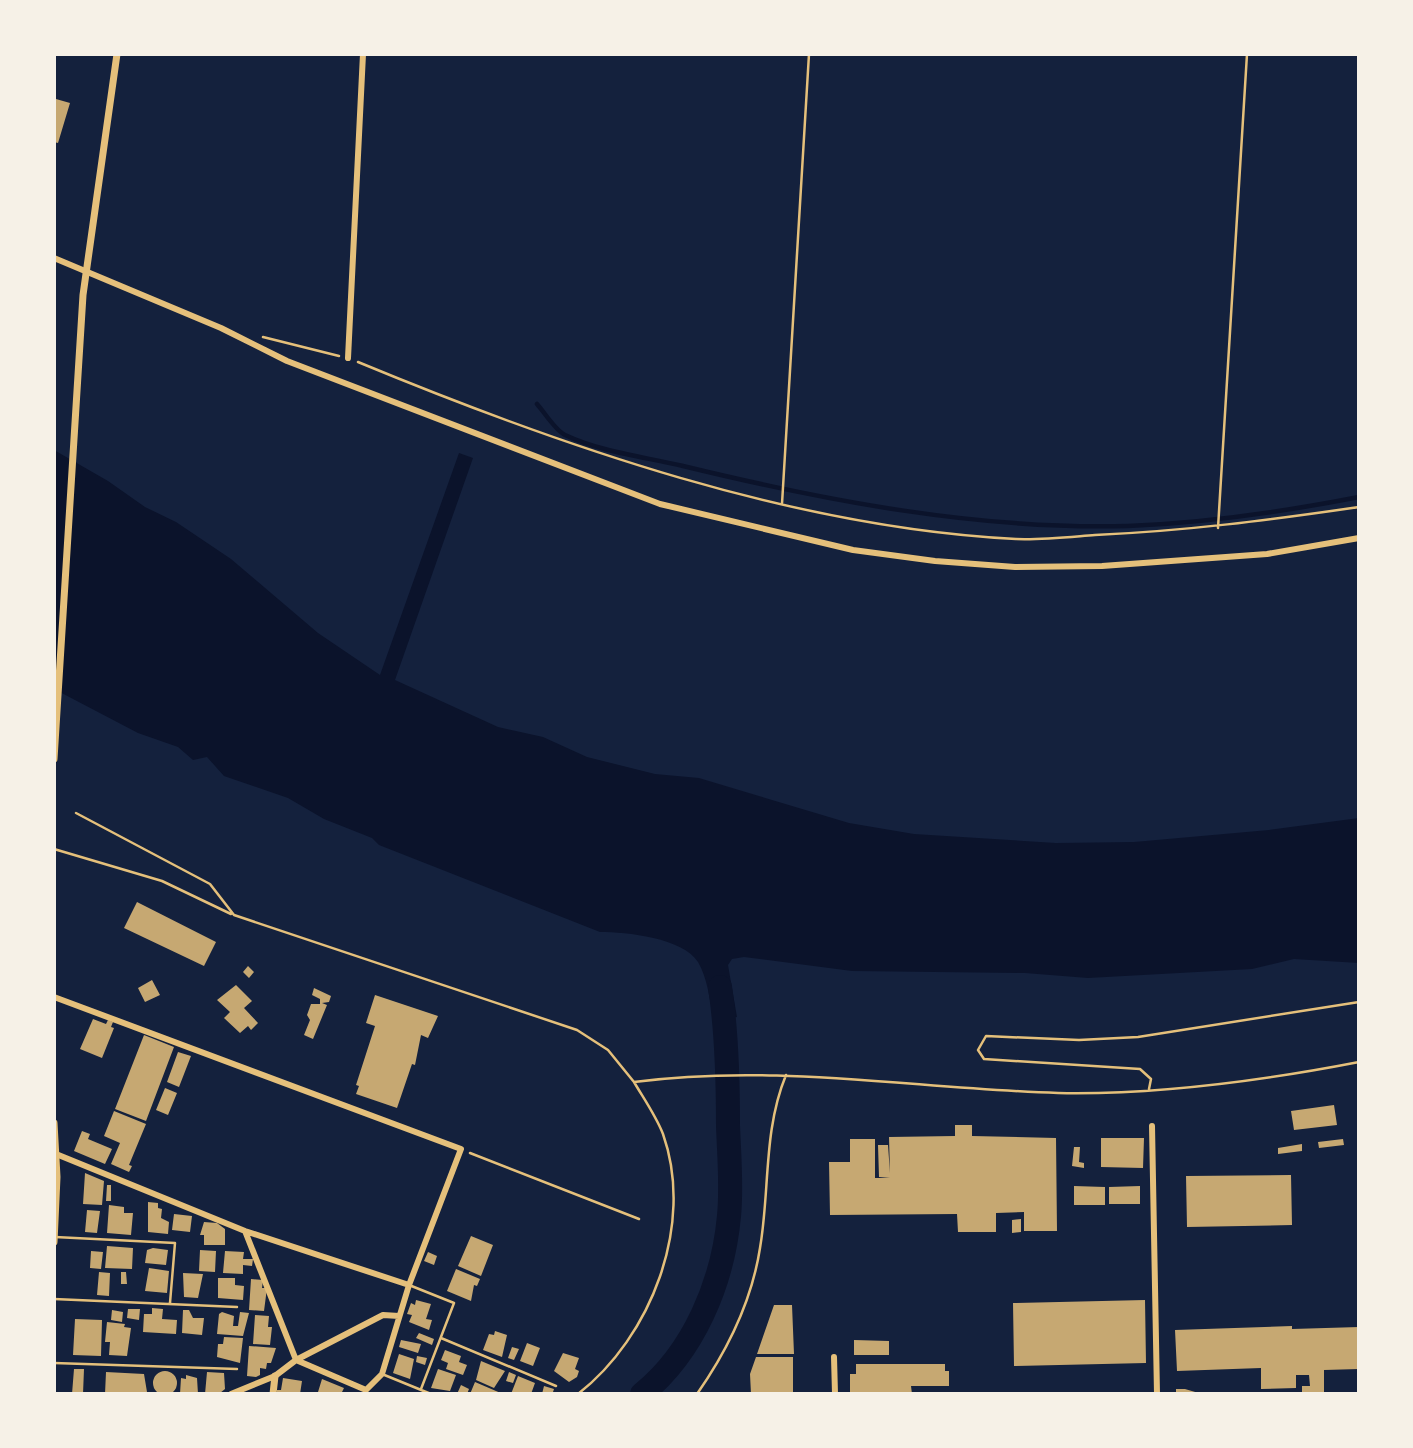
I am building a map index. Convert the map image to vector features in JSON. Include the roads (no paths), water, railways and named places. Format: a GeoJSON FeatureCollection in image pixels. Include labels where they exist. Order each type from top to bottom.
{"type":"FeatureCollection","features":[{"type":"Feature","properties":{"kind":"street"},"geometry":{"type":"LineString","coordinates":[[54,759],[83,295],[117,54]]}},
{"type":"Feature","properties":{"kind":"street"},"geometry":{"type":"LineString","coordinates":[[348,358],[363,54]]}},
{"type":"Feature","properties":{"kind":"street"},"geometry":{"type":"LineString","coordinates":[[54,258],[287,361],[660,504],[853,550],[935,561],[1015,567],[1102,566],[1267,554],[1359,538]]}},
{"type":"Feature","properties":{"kind":"street"},"geometry":{"type":"LineString","coordinates":[[54,998],[461,1149],[409,1285],[382,1374],[366,1392],[296,1360],[245,1231]]}},
{"type":"Feature","properties":{"kind":"street"},"geometry":{"type":"LineString","coordinates":[[54,1123],[54,1239]]}},
{"type":"Feature","properties":{"kind":"street"},"geometry":{"type":"LineString","coordinates":[[1152,1126],[1157,1394]]}},
{"type":"Feature","properties":{"kind":"street"},"geometry":{"type":"LineString","coordinates":[[56,1154],[245,1231],[409,1285]]}},
{"type":"Feature","properties":{"kind":"street"},"geometry":{"type":"LineString","coordinates":[[231,1394],[275,1376],[296,1360],[383,1315],[399,1316]]}},
{"type":"Feature","properties":{"kind":"street"},"geometry":{"type":"LineString","coordinates":[[834,1357],[835,1394]]}},
{"type":"Feature","properties":{"kind":"street"},"geometry":{"type":"LineString","coordinates":[[272,1394],[275,1376]]}},
{"type":"Feature","properties":{"kind":"lane"},"geometry":{"type":"LineString","coordinates":[[54,1239],[175,1243],[170,1303]]}},
{"type":"Feature","properties":{"kind":"lane"},"geometry":{"type":"LineString","coordinates":[[409,1285],[454,1303],[421,1389]]}},
{"type":"Feature","properties":{"kind":"lane"},"geometry":{"type":"LineString","coordinates":[[54,1299],[237,1307]]}},
{"type":"Feature","properties":{"kind":"lane"},"geometry":{"type":"LineString","coordinates":[[441,1338],[556,1386]]}},
{"type":"Feature","properties":{"kind":"lane"},"geometry":{"type":"LineString","coordinates":[[54,1363],[237,1369]]}},
{"type":"Feature","properties":{"kind":"lane"},"geometry":{"type":"LineString","coordinates":[[382,1374],[431,1394]]}},
{"type":"Feature","properties":{"kind":"water"},"geometry":{"type":"Polygon","coordinates":[[[54,450],[108,481],[145,507],[176,522],[231,559],[318,633],[380,675],[459,453],[473,458],[395,680],[498,727],[543,737],[587,757],[655,774],[699,778],[849,823],[914,834],[1056,843],[1134,842],[1269,830],[1359,818],[1359,963],[1294,959],[1252,969],[1088,978],[1025,973],[852,971],[744,957],[732,959],[728,965],[737,1017],[714,1021],[704,976],[698,962],[680,947],[639,935],[600,932],[379,845],[372,838],[324,819],[288,798],[224,776],[207,757],[193,760],[178,747],[138,733],[54,689],[54,450]]]}},
{"type":"Feature","properties":{"kind":"waterway"},"geometry":{"type":"LineString","coordinates":[[537,404],[561,433],[608,450],[792,491],[960,518],[1072,526],[1157,525],[1244,516],[1359,497]]}},
{"type":"Feature","properties":{"kind":"waterway"},"geometry":{"type":"LineString","coordinates":[[642,1394],[677,1358],[691,1337],[713,1290],[726,1241],[730,1182],[727,1056],[720,987]]}}]}
